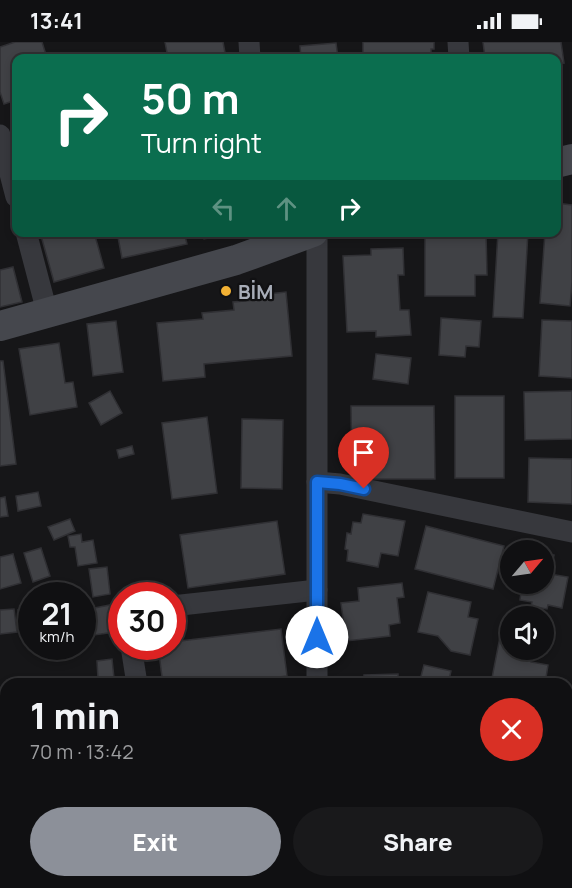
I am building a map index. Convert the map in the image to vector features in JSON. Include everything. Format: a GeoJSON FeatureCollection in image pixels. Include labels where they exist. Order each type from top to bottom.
{"type":"FeatureCollection","features":[{"type":"Feature","properties":{"kind":"street"},"geometry":{"type":"LineString","coordinates":[[0,135],[12,182]]}},
{"type":"Feature","properties":{"kind":"street"},"geometry":{"type":"LineString","coordinates":[[27,237],[47,312]]}},
{"type":"Feature","properties":{"kind":"street"},"geometry":{"type":"LineString","coordinates":[[0,326],[236,260],[262,242],[288,237]]}},
{"type":"Feature","properties":{"kind":"street"},"geometry":{"type":"LineString","coordinates":[[315,237],[317,678]]}},
{"type":"Feature","properties":{"kind":"street"},"geometry":{"type":"LineString","coordinates":[[317,482],[340,484],[572,532]]}},
{"type":"Feature","properties":{"kind":"street"},"geometry":{"type":"LineString","coordinates":[[186,604],[317,590]]}},
{"type":"Feature","properties":{"kind":"street"},"geometry":{"type":"LineString","coordinates":[[134,660],[136,678]]}},
{"type":"Feature","properties":{"kind":"building"},"geometry":{"type":"Polygon","coordinates":[[[15,42],[42,42],[46,54],[12,54],[12,101],[4,104],[0,92],[0,47],[15,42]]]}},
{"type":"Feature","properties":{"kind":"building"},"geometry":{"type":"Polygon","coordinates":[[[165,42],[223,42],[225,54],[167,54],[165,42]]]}},
{"type":"Feature","properties":{"kind":"building"},"geometry":{"type":"Polygon","coordinates":[[[363,42],[434,42],[431,54],[363,54],[363,42]]]}},
{"type":"Feature","properties":{"kind":"building"},"geometry":{"type":"Polygon","coordinates":[[[483,42],[561,42],[564,63],[561,63],[561,54],[484,54],[483,42]]]}},
{"type":"Feature","properties":{"kind":"building"},"geometry":{"type":"Polygon","coordinates":[[[336,43],[337,54],[301,54],[300,46],[336,43]]]}},
{"type":"Feature","properties":{"kind":"building"},"geometry":{"type":"Polygon","coordinates":[[[561,204],[572,205],[570,306],[540,303],[545,237],[561,237],[561,204]]]}},
{"type":"Feature","properties":{"kind":"building"},"geometry":{"type":"Polygon","coordinates":[[[41,237],[95,237],[104,268],[54,282],[41,237]]]}},
{"type":"Feature","properties":{"kind":"building"},"geometry":{"type":"Polygon","coordinates":[[[118,237],[185,237],[187,244],[122,258],[118,237]]]}},
{"type":"Feature","properties":{"kind":"building"},"geometry":{"type":"Polygon","coordinates":[[[425,237],[486,237],[487,275],[475,275],[475,296],[425,296],[425,237]]]}},
{"type":"Feature","properties":{"kind":"building"},"geometry":{"type":"Polygon","coordinates":[[[498,237],[528,237],[523,318],[493,317],[498,237]]]}},
{"type":"Feature","properties":{"kind":"building"},"geometry":{"type":"Polygon","coordinates":[[[403,248],[404,275],[398,275],[400,310],[409,310],[411,335],[376,337],[376,331],[347,332],[343,256],[371,255],[371,249],[403,248]]]}},
{"type":"Feature","properties":{"kind":"building"},"geometry":{"type":"Polygon","coordinates":[[[13,267],[22,302],[0,307],[0,270],[13,267]]]}},
{"type":"Feature","properties":{"kind":"building"},"geometry":{"type":"Polygon","coordinates":[[[286,292],[292,356],[204,364],[205,377],[163,381],[157,323],[203,319],[202,313],[234,310],[233,302],[268,299],[268,294],[286,292]]]}},
{"type":"Feature","properties":{"kind":"building"},"geometry":{"type":"Polygon","coordinates":[[[441,318],[481,321],[479,347],[466,346],[465,357],[439,355],[441,318]]]}},
{"type":"Feature","properties":{"kind":"building"},"geometry":{"type":"Polygon","coordinates":[[[542,320],[572,321],[572,378],[539,376],[542,320]]]}},
{"type":"Feature","properties":{"kind":"building"},"geometry":{"type":"Polygon","coordinates":[[[116,321],[123,372],[93,376],[87,324],[116,321]]]}},
{"type":"Feature","properties":{"kind":"building"},"geometry":{"type":"Polygon","coordinates":[[[59,343],[65,383],[73,382],[77,407],[30,415],[19,349],[59,343]]]}},
{"type":"Feature","properties":{"kind":"building"},"geometry":{"type":"Polygon","coordinates":[[[376,354],[411,358],[408,384],[373,379],[376,354]]]}},
{"type":"Feature","properties":{"kind":"building"},"geometry":{"type":"Polygon","coordinates":[[[0,361],[3,361],[16,464],[0,466],[0,361]]]}},
{"type":"Feature","properties":{"kind":"building"},"geometry":{"type":"Polygon","coordinates":[[[110,391],[122,413],[101,425],[89,403],[110,391]]]}},
{"type":"Feature","properties":{"kind":"building"},"geometry":{"type":"Polygon","coordinates":[[[572,391],[572,439],[525,440],[524,392],[572,391]]]}},
{"type":"Feature","properties":{"kind":"building"},"geometry":{"type":"Polygon","coordinates":[[[455,396],[504,396],[504,478],[455,478],[455,396]]]}},
{"type":"Feature","properties":{"kind":"building"},"geometry":{"type":"Polygon","coordinates":[[[351,406],[434,406],[435,479],[352,479],[351,406]]]}},
{"type":"Feature","properties":{"kind":"building"},"geometry":{"type":"Polygon","coordinates":[[[207,417],[217,493],[172,499],[162,423],[207,417]]]}},
{"type":"Feature","properties":{"kind":"building"},"geometry":{"type":"Polygon","coordinates":[[[242,419],[283,420],[282,489],[241,488],[242,419]]]}},
{"type":"Feature","properties":{"kind":"building"},"geometry":{"type":"Polygon","coordinates":[[[132,446],[134,454],[119,458],[117,450],[132,446]]]}},
{"type":"Feature","properties":{"kind":"building"},"geometry":{"type":"Polygon","coordinates":[[[529,458],[572,459],[572,504],[528,502],[529,458]]]}},
{"type":"Feature","properties":{"kind":"building"},"geometry":{"type":"Polygon","coordinates":[[[38,492],[41,506],[18,511],[16,496],[38,492]]]}},
{"type":"Feature","properties":{"kind":"building"},"geometry":{"type":"Polygon","coordinates":[[[5,497],[8,516],[0,517],[0,498],[5,497]]]}},
{"type":"Feature","properties":{"kind":"building"},"geometry":{"type":"Polygon","coordinates":[[[363,514],[405,521],[398,556],[381,553],[378,567],[347,561],[348,550],[345,549],[347,533],[351,534],[353,522],[361,523],[363,514]]]}},
{"type":"Feature","properties":{"kind":"building"},"geometry":{"type":"Polygon","coordinates":[[[70,519],[75,531],[54,540],[48,527],[70,519]]]}},
{"type":"Feature","properties":{"kind":"building"},"geometry":{"type":"Polygon","coordinates":[[[277,521],[285,574],[188,588],[180,535],[277,521]]]}},
{"type":"Feature","properties":{"kind":"building"},"geometry":{"type":"Polygon","coordinates":[[[426,526],[500,545],[500,562],[493,589],[415,569],[426,526]]]}},
{"type":"Feature","properties":{"kind":"building"},"geometry":{"type":"Polygon","coordinates":[[[81,534],[82,542],[93,540],[97,563],[78,566],[75,547],[70,547],[68,536],[81,534]]]}},
{"type":"Feature","properties":{"kind":"building"},"geometry":{"type":"Polygon","coordinates":[[[41,548],[50,576],[33,582],[24,553],[41,548]]]}},
{"type":"Feature","properties":{"kind":"building"},"geometry":{"type":"Polygon","coordinates":[[[13,554],[21,582],[0,589],[0,557],[13,554]]]}},
{"type":"Feature","properties":{"kind":"building"},"geometry":{"type":"Polygon","coordinates":[[[107,567],[108,594],[96,596],[96,582],[91,582],[89,569],[107,567]]]}},
{"type":"Feature","properties":{"kind":"building"},"geometry":{"type":"Polygon","coordinates":[[[554,575],[568,577],[562,608],[548,605],[531,606],[532,602],[520,600],[521,594],[554,594],[554,575]]]}},
{"type":"Feature","properties":{"kind":"building"},"geometry":{"type":"Polygon","coordinates":[[[402,583],[404,597],[397,598],[400,623],[389,625],[390,636],[346,641],[341,603],[359,601],[358,588],[402,583]]]}},
{"type":"Feature","properties":{"kind":"building"},"geometry":{"type":"Polygon","coordinates":[[[428,592],[471,602],[468,617],[478,619],[470,655],[451,651],[438,636],[418,632],[428,592]]]}},
{"type":"Feature","properties":{"kind":"building"},"geometry":{"type":"Polygon","coordinates":[[[108,605],[108,633],[96,635],[96,608],[108,605]]]}},
{"type":"Feature","properties":{"kind":"building"},"geometry":{"type":"Polygon","coordinates":[[[14,609],[17,632],[0,634],[0,610],[14,609]]]}},
{"type":"Feature","properties":{"kind":"building"},"geometry":{"type":"Polygon","coordinates":[[[281,629],[287,676],[162,678],[160,660],[186,660],[186,640],[281,629]]]}},
{"type":"Feature","properties":{"kind":"building"},"geometry":{"type":"Polygon","coordinates":[[[500,637],[500,660],[531,660],[531,662],[548,665],[546,678],[492,678],[500,637]]]}},
{"type":"Feature","properties":{"kind":"building"},"geometry":{"type":"Polygon","coordinates":[[[112,660],[114,678],[98,678],[97,661],[112,660]]]}},
{"type":"Feature","properties":{"kind":"building"},"geometry":{"type":"Polygon","coordinates":[[[424,665],[451,671],[449,678],[421,678],[424,665]]]}},
{"type":"Feature","properties":{"kind":"building"},"geometry":{"type":"Polygon","coordinates":[[[398,674],[398,678],[364,678],[364,675],[398,674]]]}},
{"type":"Feature","properties":{"kind":"place","name":"BİM"},"geometry":{"type":"Point","coordinates":[226,291]}},
{"type":"Feature","properties":{"kind":"route"},"geometry":{"type":"LineString","coordinates":[[317,637],[317,482],[364,489]]}}]}
